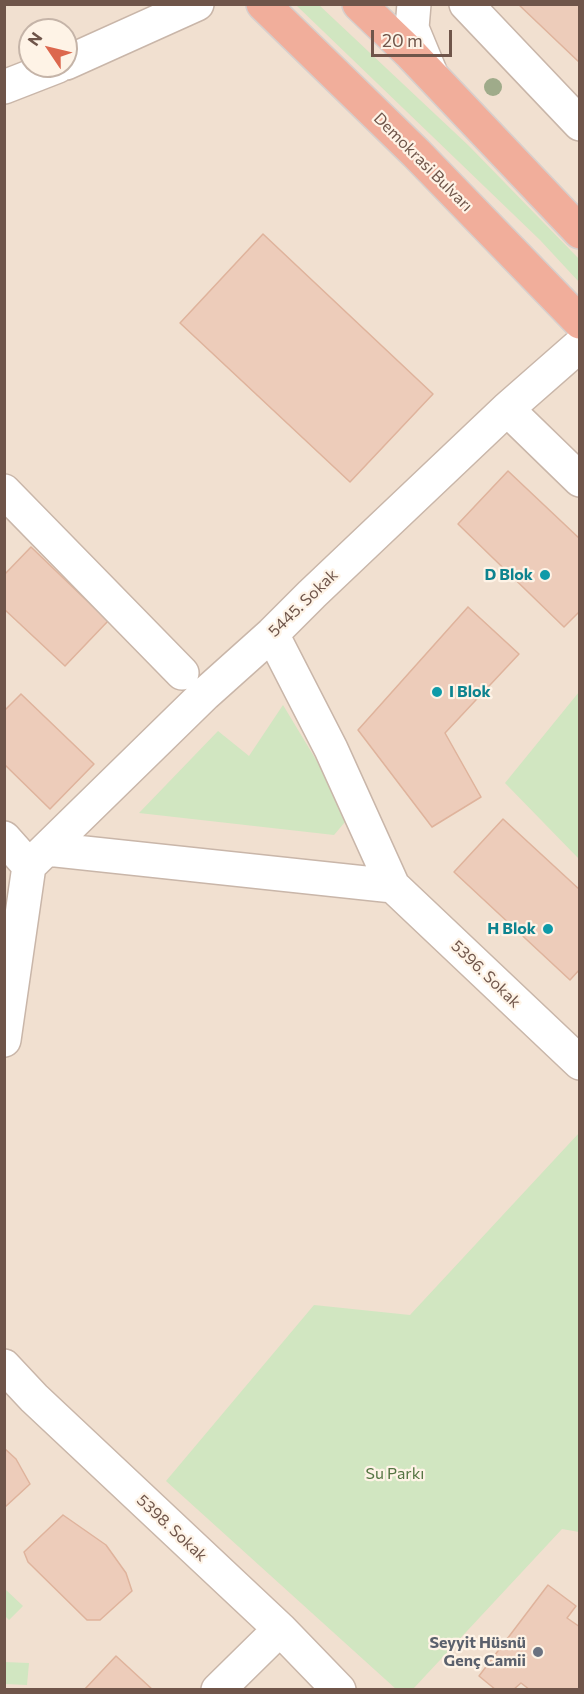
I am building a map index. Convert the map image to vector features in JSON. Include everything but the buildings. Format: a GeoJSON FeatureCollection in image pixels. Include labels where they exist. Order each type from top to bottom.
{"type":"FeatureCollection","features":[{"type":"Feature","properties":{"kind":"highway","name":"Demokrasi Bulvarı"},"geometry":{"type":"LineString","coordinates":[[263,4],[416,153],[579,322]]}},
{"type":"Feature","properties":{"kind":"highway"},"geometry":{"type":"LineString","coordinates":[[359,4],[431,74],[579,232]]}},
{"type":"Feature","properties":{"kind":"street"},"geometry":{"type":"LineString","coordinates":[[78,58],[197,4]]}},
{"type":"Feature","properties":{"kind":"street"},"geometry":{"type":"LineString","coordinates":[[414,4],[412,28],[431,74]]}},
{"type":"Feature","properties":{"kind":"street"},"geometry":{"type":"LineString","coordinates":[[466,4],[579,124]]}},
{"type":"Feature","properties":{"kind":"street"},"geometry":{"type":"LineString","coordinates":[[4,87],[27,78]]}},
{"type":"Feature","properties":{"kind":"street","name":"5445. Sokak"},"geometry":{"type":"LineString","coordinates":[[38,857],[205,694],[272,634],[507,409],[579,345]]}},
{"type":"Feature","properties":{"kind":"street"},"geometry":{"type":"LineString","coordinates":[[507,409],[579,480]]}},
{"type":"Feature","properties":{"kind":"street"},"geometry":{"type":"LineString","coordinates":[[4,491],[183,674]]}},
{"type":"Feature","properties":{"kind":"street"},"geometry":{"type":"LineString","coordinates":[[4,838],[38,857],[393,886],[331,749],[272,634]]}},
{"type":"Feature","properties":{"kind":"street"},"geometry":{"type":"LineString","coordinates":[[4,1040],[14,905],[38,857]]}},
{"type":"Feature","properties":{"kind":"street","name":"5396. Sokak"},"geometry":{"type":"LineString","coordinates":[[393,886],[579,1063]]}},
{"type":"Feature","properties":{"kind":"street","name":"5398. Sokak"},"geometry":{"type":"LineString","coordinates":[[4,1366],[34,1398],[280,1629],[339,1689]]}},
{"type":"Feature","properties":{"kind":"street"},"geometry":{"type":"LineString","coordinates":[[218,1689],[280,1629]]}},
{"type":"Feature","properties":{"kind":"shaded area"},"geometry":{"type":"Polygon","coordinates":[[[5,5],[579,5],[579,1689],[5,1689],[5,5]]]}},
{"type":"Feature","properties":{"kind":"green space"},"geometry":{"type":"Polygon","coordinates":[[[296,5],[319,5],[469,146],[579,259],[579,282],[540,240],[296,5]]]}},
{"type":"Feature","properties":{"kind":"green space"},"geometry":{"type":"Polygon","coordinates":[[[579,692],[579,859],[505,783],[579,692]]]}},
{"type":"Feature","properties":{"kind":"green space"},"geometry":{"type":"Polygon","coordinates":[[[283,705],[344,806],[345,822],[334,835],[139,813],[218,731],[249,756],[283,705]]]}},
{"type":"Feature","properties":{"kind":"green space","name":"Su Parkı"},"geometry":{"type":"Polygon","coordinates":[[[579,1133],[579,1532],[562,1529],[413,1689],[396,1689],[166,1481],[314,1305],[410,1315],[579,1133]]]}},
{"type":"Feature","properties":{"kind":"green space"},"geometry":{"type":"Polygon","coordinates":[[[5,1589],[23,1606],[9,1620],[5,1616],[5,1589]]]}},
{"type":"Feature","properties":{"kind":"green space"},"geometry":{"type":"Polygon","coordinates":[[[4,1662],[29,1663],[27,1685],[5,1684],[4,1662]]]}},
{"type":"Feature","properties":{"kind":"place","name":"D Blok"},"geometry":{"type":"Point","coordinates":[545,575]}},
{"type":"Feature","properties":{"kind":"place","name":"I Blok"},"geometry":{"type":"Point","coordinates":[437,692]}},
{"type":"Feature","properties":{"kind":"place","name":"H Blok"},"geometry":{"type":"Point","coordinates":[548,929]}},
{"type":"Feature","properties":{"kind":"place","name":"Seyyit Hüsnü Genç Camii"},"geometry":{"type":"Point","coordinates":[538,1652]}}]}
